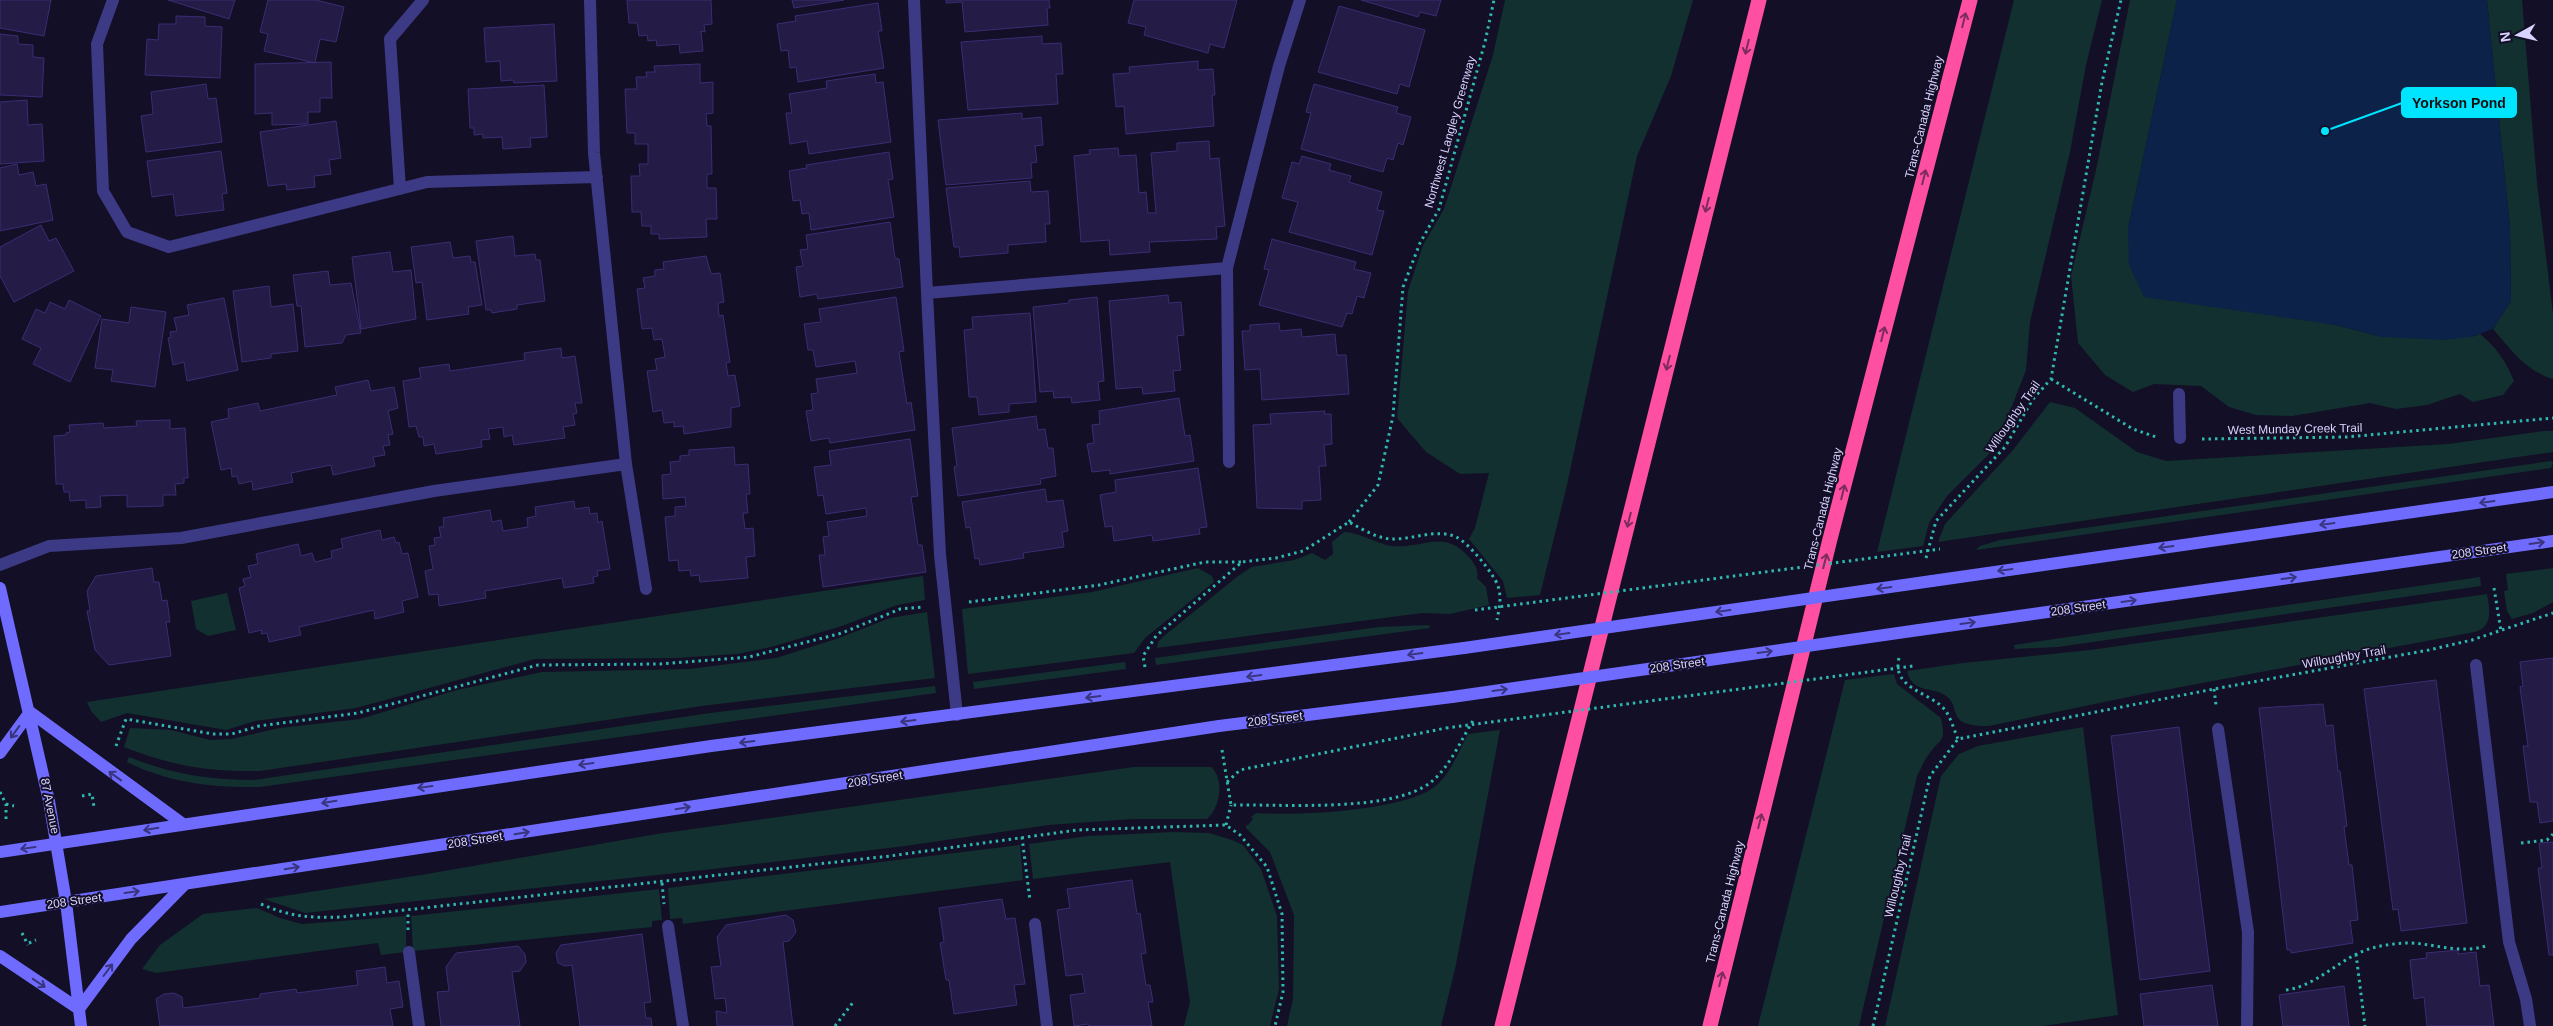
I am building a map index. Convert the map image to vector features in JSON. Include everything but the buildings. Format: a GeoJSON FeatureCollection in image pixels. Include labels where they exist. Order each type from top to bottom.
{"type":"FeatureCollection","features":[{"type":"Feature","properties":{"kind":"highway"},"geometry":{"type":"LineString","coordinates":[[1502,1026],[1759,0]]}},
{"type":"Feature","properties":{"kind":"highway","name":"Trans-Canada Highway"},"geometry":{"type":"LineString","coordinates":[[1710,1026],[1830,539],[1970,0]]}},
{"type":"Feature","properties":{"kind":"main road"},"geometry":{"type":"LineString","coordinates":[[0,852],[691,749],[1464,648],[2553,492]]}},
{"type":"Feature","properties":{"kind":"main road","name":"208 Street"},"geometry":{"type":"LineString","coordinates":[[0,912],[1219,726],[1452,697],[2553,541]]}},
{"type":"Feature","properties":{"kind":"main road","name":"87 Avenue"},"geometry":{"type":"LineString","coordinates":[[0,588],[30,712],[57,844],[81,1026]]}},
{"type":"Feature","properties":{"kind":"main road"},"geometry":{"type":"LineString","coordinates":[[0,753],[30,712],[183,824]]}},
{"type":"Feature","properties":{"kind":"main road"},"geometry":{"type":"LineString","coordinates":[[0,956],[79,1009],[131,938],[185,884]]}},
{"type":"Feature","properties":{"kind":"lane"},"geometry":{"type":"LineString","coordinates":[[113,0],[97,44],[103,191],[127,232],[168,247],[427,182],[597,177]]}},
{"type":"Feature","properties":{"kind":"lane"},"geometry":{"type":"LineString","coordinates":[[400,189],[390,39],[423,0]]}},
{"type":"Feature","properties":{"kind":"lane"},"geometry":{"type":"LineString","coordinates":[[590,0],[594,153],[626,464],[646,589]]}},
{"type":"Feature","properties":{"kind":"lane"},"geometry":{"type":"LineString","coordinates":[[914,0],[927,293],[944,605],[957,715]]}},
{"type":"Feature","properties":{"kind":"lane"},"geometry":{"type":"LineString","coordinates":[[1229,462],[1227,268],[1279,66],[1300,0]]}},
{"type":"Feature","properties":{"kind":"lane"},"geometry":{"type":"LineString","coordinates":[[927,293],[1227,268]]}},
{"type":"Feature","properties":{"kind":"lane"},"geometry":{"type":"LineString","coordinates":[[2179,394],[2180,438]]}},
{"type":"Feature","properties":{"kind":"lane"},"geometry":{"type":"LineString","coordinates":[[0,565],[49,546],[180,538],[434,491],[626,464]]}},
{"type":"Feature","properties":{"kind":"lane"},"geometry":{"type":"LineString","coordinates":[[2476,665],[2509,942],[2526,999],[2530,1026]]}},
{"type":"Feature","properties":{"kind":"lane"},"geometry":{"type":"LineString","coordinates":[[2218,729],[2248,932],[2248,1026]]}},
{"type":"Feature","properties":{"kind":"lane"},"geometry":{"type":"LineString","coordinates":[[1035,924],[1047,1026]]}},
{"type":"Feature","properties":{"kind":"lane"},"geometry":{"type":"LineString","coordinates":[[668,926],[683,1026]]}},
{"type":"Feature","properties":{"kind":"lane"},"geometry":{"type":"LineString","coordinates":[[409,952],[419,1026]]}},
{"type":"Feature","properties":{"kind":"path","name":"Northwest Langley Greenway"},"geometry":{"type":"LineString","coordinates":[[116,746],[126,719],[213,734],[232,734],[259,726],[358,713],[538,665],[660,664],[750,657],[842,633],[900,609],[1099,585],[1205,562],[1242,562],[1276,558],[1303,551],[1349,522],[1378,485],[1393,416],[1403,287],[1420,243],[1439,209],[1485,42],[1494,0]]}},
{"type":"Feature","properties":{"kind":"path","name":"Willoughby Trail"},"geometry":{"type":"LineString","coordinates":[[1926,560],[1936,521],[2006,446],[2033,399],[2051,379],[2102,82],[2121,0]]}},
{"type":"Feature","properties":{"kind":"path","name":"West Munday Creek Trail"},"geometry":{"type":"LineString","coordinates":[[2051,379],[2133,429],[2160,438],[2347,437],[2553,418]]}},
{"type":"Feature","properties":{"kind":"path"},"geometry":{"type":"LineString","coordinates":[[1349,522],[1371,534],[1391,539],[1443,534],[1457,537],[1487,569],[1498,586],[1501,600],[1495,629]]}},
{"type":"Feature","properties":{"kind":"path"},"geometry":{"type":"LineString","coordinates":[[1475,610],[1940,549]]}},
{"type":"Feature","properties":{"kind":"path"},"geometry":{"type":"LineString","coordinates":[[1148,690],[1143,656],[1156,636],[1242,562]]}},
{"type":"Feature","properties":{"kind":"path"},"geometry":{"type":"LineString","coordinates":[[2494,588],[2501,631]]}},
{"type":"Feature","properties":{"kind":"path","name":"Willoughby Trail"},"geometry":{"type":"LineString","coordinates":[[1873,1026],[1930,776],[1958,739],[2214,689],[2429,650],[2501,631],[2553,613]]}},
{"type":"Feature","properties":{"kind":"path"},"geometry":{"type":"LineString","coordinates":[[1900,655],[1898,664],[1902,679],[1946,710],[1958,739]]}},
{"type":"Feature","properties":{"kind":"path"},"geometry":{"type":"LineString","coordinates":[[1227,782],[1240,770],[1446,728],[1914,666]]}},
{"type":"Feature","properties":{"kind":"path"},"geometry":{"type":"LineString","coordinates":[[1231,805],[1357,803],[1403,795],[1431,782],[1446,765],[1477,715]]}},
{"type":"Feature","properties":{"kind":"path"},"geometry":{"type":"LineString","coordinates":[[1219,726],[1231,805],[1226,825]]}},
{"type":"Feature","properties":{"kind":"path"},"geometry":{"type":"LineString","coordinates":[[0,792],[6,804],[6,821]]}},
{"type":"Feature","properties":{"kind":"path"},"geometry":{"type":"LineString","coordinates":[[82,796],[92,794],[94,808]]}},
{"type":"Feature","properties":{"kind":"path"},"geometry":{"type":"LineString","coordinates":[[6,804],[14,806]]}},
{"type":"Feature","properties":{"kind":"path"},"geometry":{"type":"LineString","coordinates":[[261,904],[279,912],[304,918],[342,917],[890,856],[1077,830],[1226,825],[1240,835],[1266,867],[1282,914],[1283,992],[1276,1026]]}},
{"type":"Feature","properties":{"kind":"path"},"geometry":{"type":"LineString","coordinates":[[2514,844],[2547,840],[2553,834]]}},
{"type":"Feature","properties":{"kind":"path"},"geometry":{"type":"LineString","coordinates":[[1022,837],[1035,924]]}},
{"type":"Feature","properties":{"kind":"path"},"geometry":{"type":"LineString","coordinates":[[662,882],[664,898]]}},
{"type":"Feature","properties":{"kind":"path"},"geometry":{"type":"LineString","coordinates":[[29,943],[36,940]]}},
{"type":"Feature","properties":{"kind":"path"},"geometry":{"type":"LineString","coordinates":[[2286,990],[2308,985],[2356,954],[2370,948],[2410,943],[2458,949],[2509,942]]}},
{"type":"Feature","properties":{"kind":"path"},"geometry":{"type":"LineString","coordinates":[[2356,954],[2365,1026]]}},
{"type":"Feature","properties":{"kind":"path"},"geometry":{"type":"LineString","coordinates":[[835,1026],[854,1001]]}},
{"type":"Feature","properties":{"kind":"green space"},"geometry":{"type":"Polygon","coordinates":[[[1505,0],[1693,0],[1671,76],[1637,156],[1567,485],[1540,595],[1507,598],[1503,581],[1469,539],[1475,528],[1489,473],[1460,474],[1426,452],[1397,418],[1408,291],[1423,245],[1444,209],[1493,55],[1505,0]]]}},
{"type":"Feature","properties":{"kind":"green space"},"geometry":{"type":"Polygon","coordinates":[[[2014,0],[2102,0],[2086,65],[2070,152],[2030,322],[2026,370],[1990,453],[1947,496],[1929,523],[1923,546],[1877,552],[2014,0]]]}},
{"type":"Feature","properties":{"kind":"green space"},"geometry":{"type":"Polygon","coordinates":[[[2130,0],[2177,0],[2128,229],[2250,311],[2336,325],[2382,337],[2471,337],[2480,334],[2500,355],[2514,381],[2503,395],[2473,402],[2460,394],[2427,405],[2396,409],[2370,403],[2292,416],[2256,415],[2229,407],[2201,386],[2154,384],[2133,392],[2105,375],[2078,343],[2071,276],[2096,170],[2130,0]]]}},
{"type":"Feature","properties":{"kind":"green space"},"geometry":{"type":"Polygon","coordinates":[[[2487,0],[2522,0],[2537,183],[2553,314],[2553,379],[2527,365],[2493,329],[2511,301],[2510,228],[2487,0]]]}},
{"type":"Feature","properties":{"kind":"green space"},"geometry":{"type":"Polygon","coordinates":[[[2050,402],[2075,408],[2137,452],[2166,461],[2448,444],[2544,431],[2553,431],[2553,452],[1938,542],[1945,524],[2013,450],[2050,402]]]}},
{"type":"Feature","properties":{"kind":"green space"},"geometry":{"type":"Polygon","coordinates":[[[2551,461],[2553,463],[2551,468],[1976,550],[1980,546],[2000,540],[2551,461]]]}},
{"type":"Feature","properties":{"kind":"green space"},"geometry":{"type":"Polygon","coordinates":[[[1344,532],[1354,533],[1392,546],[1442,542],[1450,543],[1460,548],[1477,569],[1477,578],[1486,587],[1489,605],[1450,614],[1422,613],[1157,648],[1158,642],[1164,636],[1238,576],[1252,567],[1294,560],[1312,553],[1325,560],[1333,554],[1332,542],[1344,532]]]}},
{"type":"Feature","properties":{"kind":"green space"},"geometry":{"type":"Polygon","coordinates":[[[1198,568],[1212,576],[1214,582],[1145,638],[1134,653],[968,674],[962,609],[1092,592],[1198,568]]]}},
{"type":"Feature","properties":{"kind":"green space"},"geometry":{"type":"Polygon","coordinates":[[[2553,568],[2553,602],[2533,613],[2512,619],[2507,611],[2504,591],[2508,590],[2506,574],[2553,568]]]}},
{"type":"Feature","properties":{"kind":"green space"},"geometry":{"type":"Polygon","coordinates":[[[923,576],[925,600],[897,605],[842,626],[771,647],[737,654],[675,658],[535,659],[356,708],[255,721],[226,730],[127,713],[101,722],[91,711],[87,702],[923,576]]]}},
{"type":"Feature","properties":{"kind":"green space"},"geometry":{"type":"Polygon","coordinates":[[[2480,577],[2481,586],[2058,647],[2015,649],[2014,645],[2480,577]]]}},
{"type":"Feature","properties":{"kind":"green space"},"geometry":{"type":"Polygon","coordinates":[[[227,593],[236,630],[208,636],[196,629],[191,601],[227,593]]]}},
{"type":"Feature","properties":{"kind":"green space"},"geometry":{"type":"Polygon","coordinates":[[[2487,594],[2489,617],[2485,626],[2475,632],[2138,695],[1989,726],[1965,723],[1959,719],[1949,699],[1943,694],[1917,686],[1909,678],[1907,671],[1963,663],[2090,650],[2487,594]]]}},
{"type":"Feature","properties":{"kind":"green space"},"geometry":{"type":"Polygon","coordinates":[[[927,612],[935,678],[702,706],[260,771],[207,769],[158,759],[124,747],[130,728],[171,730],[210,740],[231,739],[280,728],[360,719],[457,690],[542,672],[689,669],[776,658],[839,638],[890,618],[927,612]]]}},
{"type":"Feature","properties":{"kind":"green space"},"geometry":{"type":"Polygon","coordinates":[[[1429,625],[1430,628],[1156,665],[1155,658],[1379,627],[1429,625]]]}},
{"type":"Feature","properties":{"kind":"green space"},"geometry":{"type":"Polygon","coordinates":[[[1125,662],[1126,669],[974,689],[973,682],[1125,662]]]}},
{"type":"Feature","properties":{"kind":"green space"},"geometry":{"type":"Polygon","coordinates":[[[1894,674],[1897,684],[1941,718],[1943,736],[1927,756],[1917,776],[1859,1026],[1758,1026],[1845,680],[1894,674]]]}},
{"type":"Feature","properties":{"kind":"green space"},"geometry":{"type":"Polygon","coordinates":[[[935,686],[936,693],[260,787],[192,783],[159,775],[127,762],[129,757],[160,768],[191,775],[222,779],[254,780],[710,713],[935,686]]]}},
{"type":"Feature","properties":{"kind":"green space"},"geometry":{"type":"Polygon","coordinates":[[[2083,727],[2118,1015],[2043,1026],[1885,1026],[1941,776],[1959,754],[1978,746],[2083,727]]]}},
{"type":"Feature","properties":{"kind":"green space"},"geometry":{"type":"Polygon","coordinates":[[[1500,730],[1456,965],[1441,1026],[1287,1026],[1293,999],[1294,915],[1270,852],[1246,828],[1246,825],[1253,819],[1251,817],[1256,813],[1296,814],[1373,807],[1418,796],[1433,788],[1444,777],[1468,734],[1500,730]]]}},
{"type":"Feature","properties":{"kind":"green space"},"geometry":{"type":"Polygon","coordinates":[[[1134,767],[1211,767],[1218,779],[1219,786],[1218,801],[1215,808],[1207,819],[1133,819],[1049,825],[905,846],[713,869],[305,913],[264,899],[421,875],[657,834],[1134,767]]]}},
{"type":"Feature","properties":{"kind":"green space"},"geometry":{"type":"Polygon","coordinates":[[[1174,832],[1209,833],[1232,840],[1243,845],[1261,869],[1277,916],[1279,989],[1270,1026],[1184,1026],[1190,1002],[1170,862],[1033,879],[1029,844],[1088,836],[1174,832]]]}},
{"type":"Feature","properties":{"kind":"green space"},"geometry":{"type":"Polygon","coordinates":[[[1020,845],[1023,880],[683,924],[682,918],[670,919],[668,888],[1020,845]]]}},
{"type":"Feature","properties":{"kind":"green space"},"geometry":{"type":"Polygon","coordinates":[[[659,889],[662,920],[652,921],[652,927],[413,951],[411,916],[659,889]]]}},
{"type":"Feature","properties":{"kind":"green space"},"geometry":{"type":"Polygon","coordinates":[[[257,908],[280,918],[302,924],[406,916],[406,952],[381,955],[378,943],[156,973],[142,969],[160,945],[203,914],[257,908]]]}},
{"type":"Feature","properties":{"kind":"water"},"geometry":{"type":"Polygon","coordinates":[[[2177,0],[2487,0],[2510,228],[2511,301],[2493,329],[2471,337],[2444,340],[2382,337],[2336,325],[2144,297],[2129,265],[2128,229],[2177,0]]]}},
{"type":"Feature","properties":{"kind":"place","name":"Yorkson Pond"},"geometry":{"type":"Point","coordinates":[2325,131]}}]}
